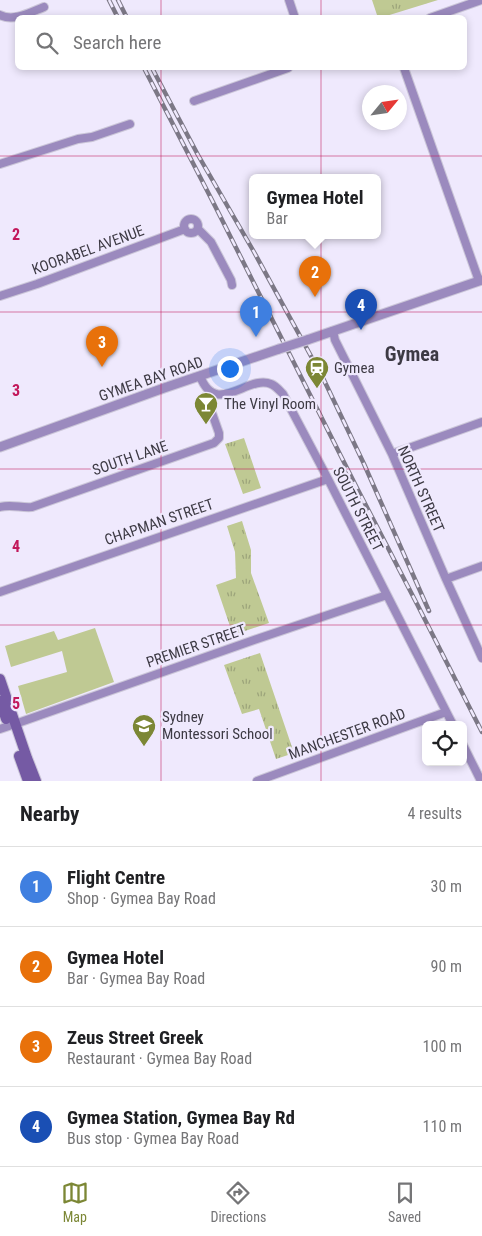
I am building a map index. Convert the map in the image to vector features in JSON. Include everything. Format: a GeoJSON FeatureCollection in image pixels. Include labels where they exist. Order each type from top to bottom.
{"type":"FeatureCollection","features":[{"type":"Feature","properties":{"kind":"main road"},"geometry":{"type":"LineString","coordinates":[[0,679],[8,726],[27,758],[36,781]]}},
{"type":"Feature","properties":{"kind":"main road"},"geometry":{"type":"LineString","coordinates":[[0,701],[28,781]]}},
{"type":"Feature","properties":{"kind":"street"},"geometry":{"type":"LineString","coordinates":[[289,0],[294,15]]}},
{"type":"Feature","properties":{"kind":"street"},"geometry":{"type":"LineString","coordinates":[[438,15],[481,0]]}},
{"type":"Feature","properties":{"kind":"street"},"geometry":{"type":"LineString","coordinates":[[23,15],[44,7]]}},
{"type":"Feature","properties":{"kind":"street"},"geometry":{"type":"LineString","coordinates":[[0,15],[6,18],[15,18]]}},
{"type":"Feature","properties":{"kind":"street"},"geometry":{"type":"LineString","coordinates":[[194,101],[282,70]]}},
{"type":"Feature","properties":{"kind":"street"},"geometry":{"type":"LineString","coordinates":[[405,70],[480,280]]}},
{"type":"Feature","properties":{"kind":"street"},"geometry":{"type":"LineString","coordinates":[[0,164],[130,124]]}},
{"type":"Feature","properties":{"kind":"street","name":"KOORABEL AVENUE"},"geometry":{"type":"LineString","coordinates":[[0,296],[185,229],[186,221],[191,219],[196,221],[198,229],[211,242],[232,285]]}},
{"type":"Feature","properties":{"kind":"street","name":"GYMEA BAY ROAD"},"geometry":{"type":"LineString","coordinates":[[0,447],[480,280]]}},
{"type":"Feature","properties":{"kind":"street","name":"NORTH STREET"},"geometry":{"type":"LineString","coordinates":[[333,331],[335,340],[392,454],[482,658]]}},
{"type":"Feature","properties":{"kind":"street"},"geometry":{"type":"LineString","coordinates":[[200,376],[209,391]]}},
{"type":"Feature","properties":{"kind":"street","name":"SOUTH STREET"},"geometry":{"type":"LineString","coordinates":[[209,391],[224,394],[265,382],[278,388],[289,404],[328,479],[451,721]]}},
{"type":"Feature","properties":{"kind":"street","name":"SOUTH LANE"},"geometry":{"type":"LineString","coordinates":[[0,507],[32,507],[214,443],[219,438],[219,433],[208,399],[209,391]]}},
{"type":"Feature","properties":{"kind":"street"},"geometry":{"type":"LineString","coordinates":[[392,454],[482,422]]}},
{"type":"Feature","properties":{"kind":"street","name":"CHAPMAN STREET"},"geometry":{"type":"LineString","coordinates":[[0,592],[328,479]]}},
{"type":"Feature","properties":{"kind":"street"},"geometry":{"type":"LineString","coordinates":[[446,579],[482,566]]}},
{"type":"Feature","properties":{"kind":"street","name":"PREMIER STREET"},"geometry":{"type":"LineString","coordinates":[[8,726],[387,595]]}},
{"type":"Feature","properties":{"kind":"street","name":"MANCHESTER ROAD"},"geometry":{"type":"LineString","coordinates":[[257,781],[446,712]]}},
{"type":"Feature","properties":{"kind":"street"},"geometry":{"type":"LineString","coordinates":[[467,753],[481,781]]}},
{"type":"Feature","properties":{"kind":"green space"},"geometry":{"type":"Polygon","coordinates":[[[372,0],[438,0],[389,15],[377,15],[372,0]]]}},
{"type":"Feature","properties":{"kind":"green space"},"geometry":{"type":"Polygon","coordinates":[[[244,438],[261,488],[243,494],[225,444],[244,438]]]}},
{"type":"Feature","properties":{"kind":"green space"},"geometry":{"type":"Polygon","coordinates":[[[242,521],[251,550],[251,573],[269,623],[233,635],[216,585],[236,578],[235,552],[227,526],[242,521]]]}},
{"type":"Feature","properties":{"kind":"green space"},"geometry":{"type":"Polygon","coordinates":[[[95,628],[114,682],[26,714],[18,686],[67,672],[62,651],[11,667],[5,646],[54,631],[58,640],[95,628]]]}},
{"type":"Feature","properties":{"kind":"green space"},"geometry":{"type":"Polygon","coordinates":[[[260,653],[294,753],[276,759],[259,709],[242,714],[224,665],[260,653]]]}},
{"type":"Feature","properties":{"kind":"railway"},"geometry":{"type":"LineString","coordinates":[[109,0],[116,15]]}},
{"type":"Feature","properties":{"kind":"railway"},"geometry":{"type":"LineString","coordinates":[[118,0],[126,15]]}},
{"type":"Feature","properties":{"kind":"railway"},"geometry":{"type":"LineString","coordinates":[[145,70],[482,732]]}},
{"type":"Feature","properties":{"kind":"railway"},"geometry":{"type":"LineString","coordinates":[[153,70],[198,155],[323,378],[364,464],[429,611]]}},
{"type":"Feature","properties":{"kind":"place","name":"Gymea Hotel"},"geometry":{"type":"Point","coordinates":[315,297]}},
{"type":"Feature","properties":{"kind":"place","name":"Gymea Station, Gymea Bay Rd"},"geometry":{"type":"Point","coordinates":[361,330]}},
{"type":"Feature","properties":{"kind":"place","name":"Flight Centre"},"geometry":{"type":"Point","coordinates":[256,337]}},
{"type":"Feature","properties":{"kind":"place","name":"Zeus Street Greek"},"geometry":{"type":"Point","coordinates":[102,367]}},
{"type":"Feature","properties":{"kind":"place","name":"Gymea"},"geometry":{"type":"Point","coordinates":[317,389]}},
{"type":"Feature","properties":{"kind":"place","name":"The Vinyl Room"},"geometry":{"type":"Point","coordinates":[206,425]}},
{"type":"Feature","properties":{"kind":"place","name":"Sydney Montessori School"},"geometry":{"type":"Point","coordinates":[144,747]}},
{"type":"Feature","properties":{"kind":"district","name":"Gymea"},"geometry":{"type":"Point","coordinates":[412,354]}}]}
